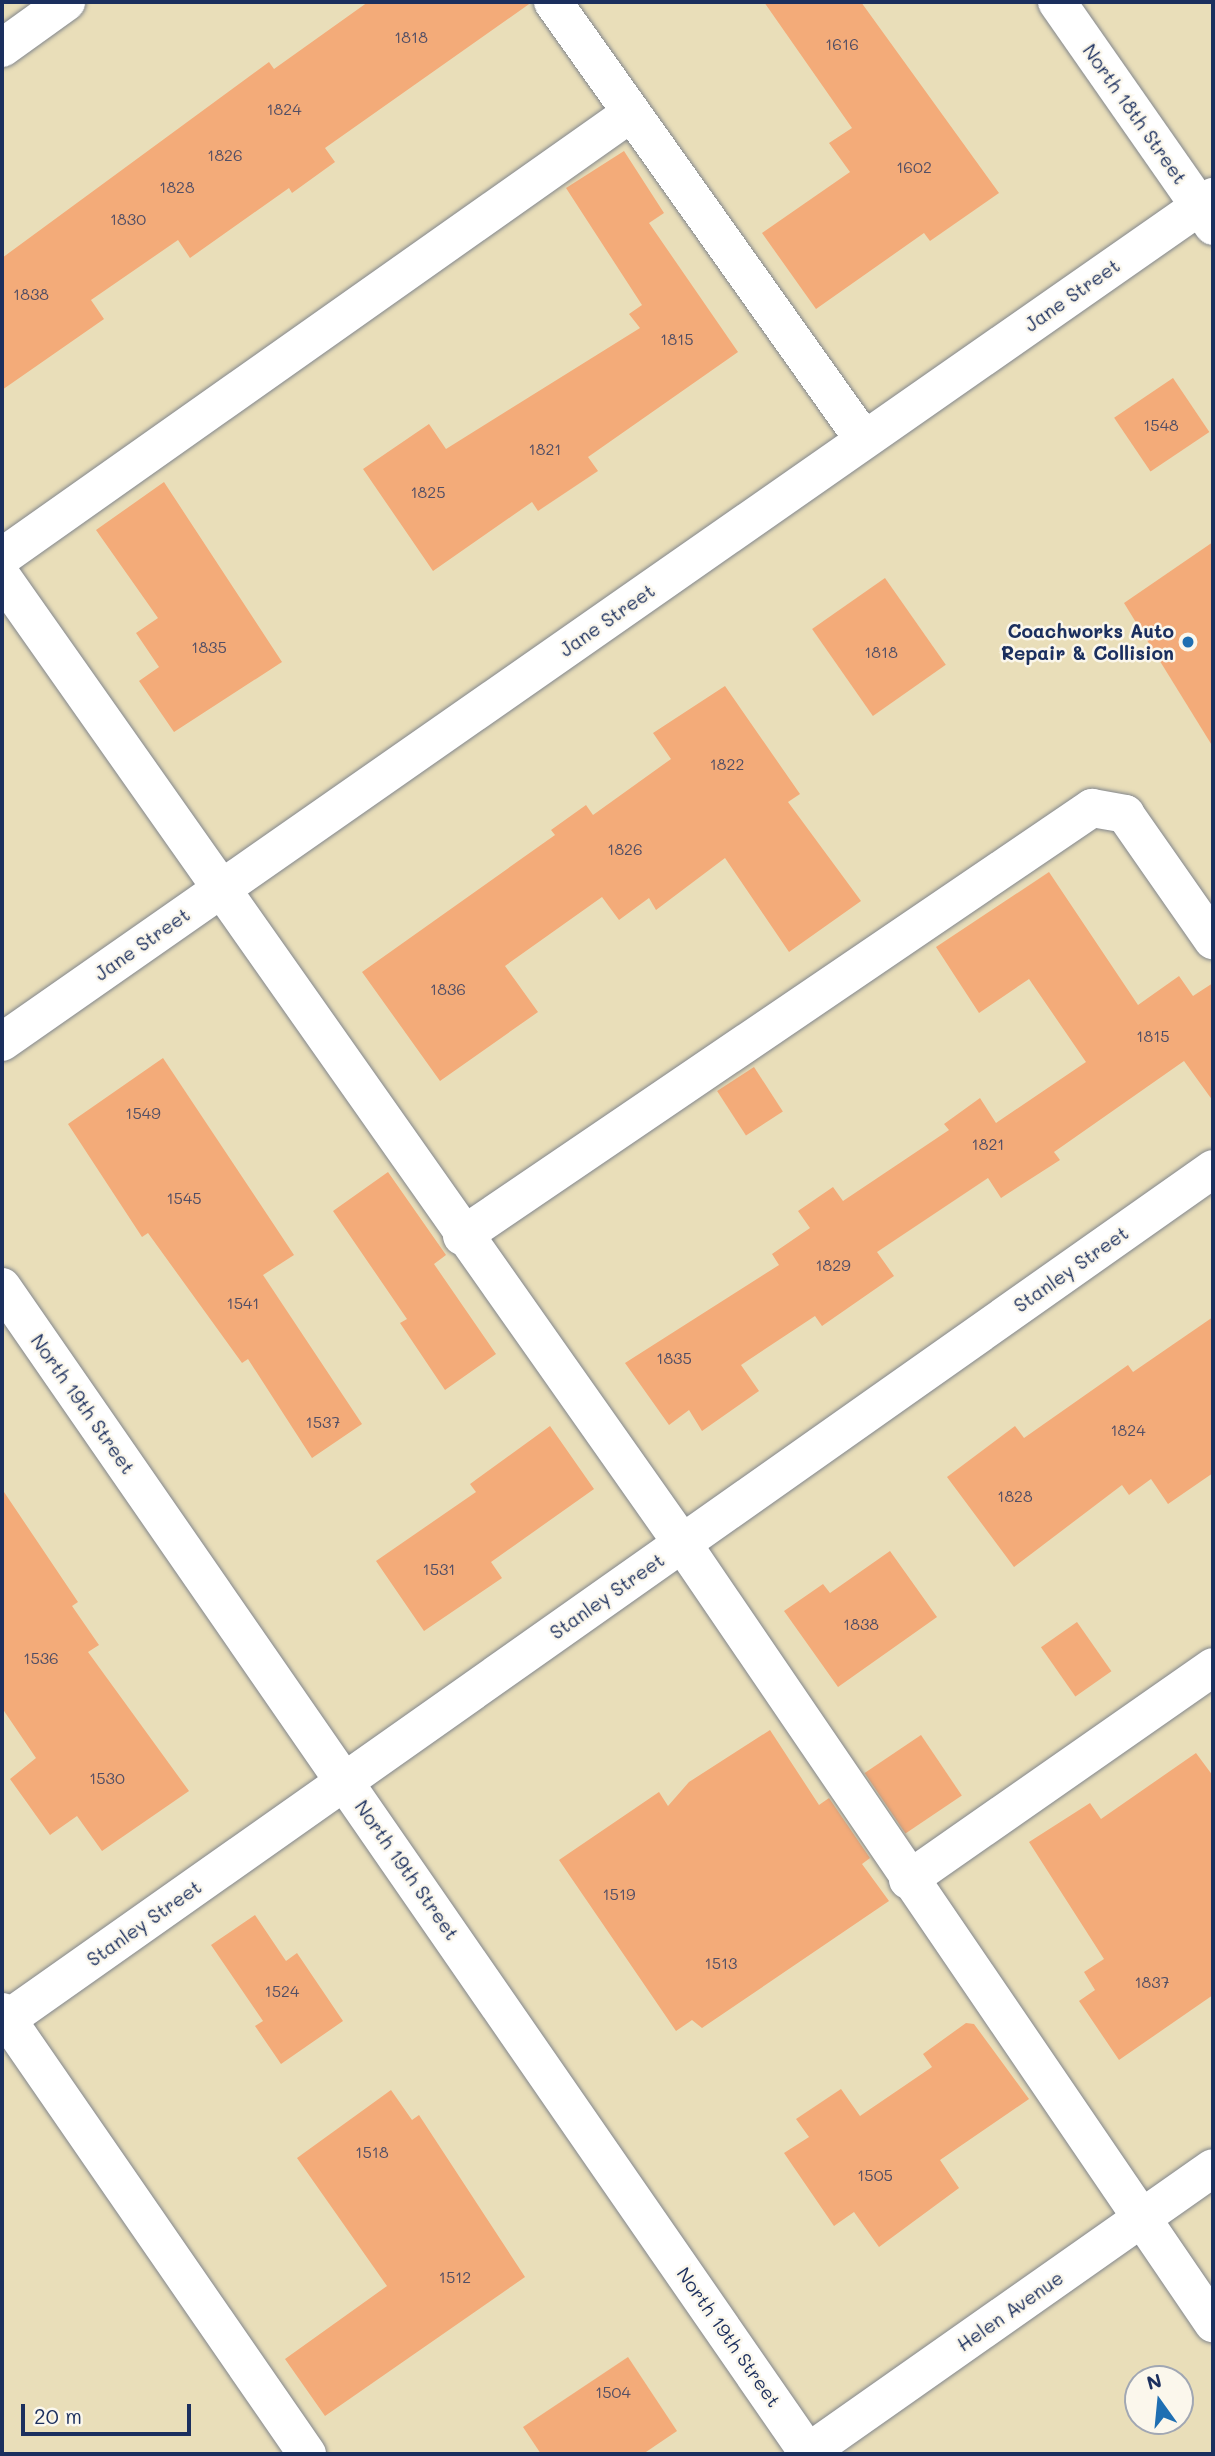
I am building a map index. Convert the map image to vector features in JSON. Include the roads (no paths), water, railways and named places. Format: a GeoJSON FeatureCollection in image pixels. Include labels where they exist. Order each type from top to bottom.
{"type":"FeatureCollection","features":[{"type":"Feature","properties":{"kind":"street"},"geometry":{"type":"LineString","coordinates":[[2,48],[66,2]]}},
{"type":"Feature","properties":{"kind":"street"},"geometry":{"type":"LineString","coordinates":[[553,2],[864,440]]}},
{"type":"Feature","properties":{"kind":"street","name":"North 18th Street"},"geometry":{"type":"LineString","coordinates":[[1057,2],[1209,210]]}},
{"type":"Feature","properties":{"kind":"street"},"geometry":{"type":"LineString","coordinates":[[2,557],[631,113]]}},
{"type":"Feature","properties":{"kind":"street","name":"Jane Street"},"geometry":{"type":"LineString","coordinates":[[2,1042],[864,440],[1209,210]]}},
{"type":"Feature","properties":{"kind":"street"},"geometry":{"type":"LineString","coordinates":[[2,577],[462,1236],[682,1543],[908,1880],[1213,2323]]}},
{"type":"Feature","properties":{"kind":"street"},"geometry":{"type":"LineString","coordinates":[[462,1236],[1092,808],[1125,814],[1213,940]]}},
{"type":"Feature","properties":{"kind":"street","name":"Stanley Street"},"geometry":{"type":"LineString","coordinates":[[3,2018],[346,1781],[1213,1169]]}},
{"type":"Feature","properties":{"kind":"street","name":"North 19th Street"},"geometry":{"type":"LineString","coordinates":[[2,1287],[346,1781],[808,2454]]}},
{"type":"Feature","properties":{"kind":"street"},"geometry":{"type":"LineString","coordinates":[[908,1880],[1213,1667]]}},
{"type":"Feature","properties":{"kind":"street"},"geometry":{"type":"LineString","coordinates":[[3,2018],[307,2454]]}},
{"type":"Feature","properties":{"kind":"street","name":"Helen Avenue"},"geometry":{"type":"LineString","coordinates":[[808,2454],[1213,2168]]}},
{"type":"Feature","properties":{"kind":"place","name":"Coachworks Auto Repair & Collision"},"geometry":{"type":"Point","coordinates":[1188,642]}}]}
